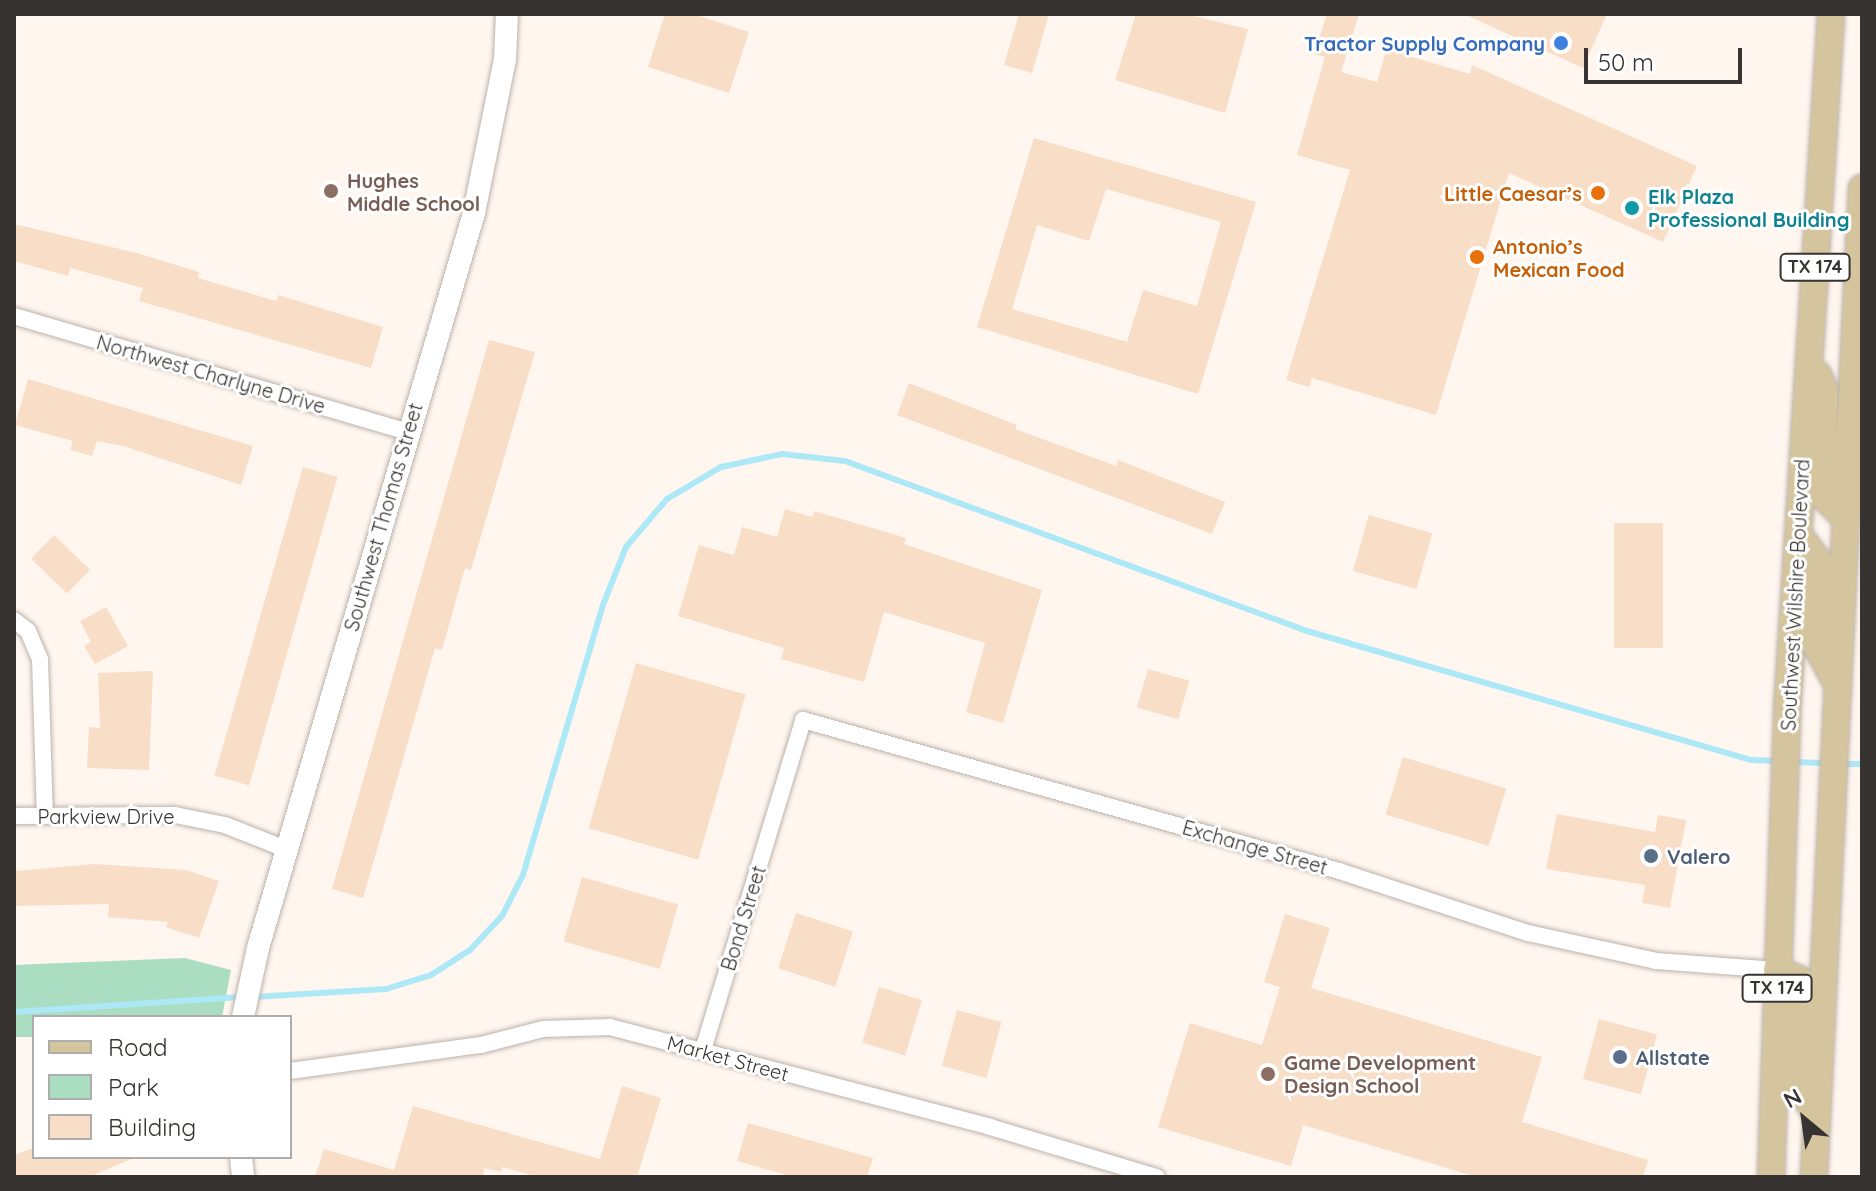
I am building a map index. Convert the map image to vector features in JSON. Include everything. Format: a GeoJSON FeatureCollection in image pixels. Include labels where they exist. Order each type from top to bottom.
{"type":"FeatureCollection","features":[{"type":"Feature","properties":{"kind":"main road","name":"Southwest Wilshire Boulevard"},"geometry":{"type":"LineString","coordinates":[[1771,1177],[1787,712],[1831,14]]}},
{"type":"Feature","properties":{"kind":"main road","name":"TX 174"},"geometry":{"type":"LineString","coordinates":[[1814,1177],[1862,188]]}},
{"type":"Feature","properties":{"kind":"main road"},"geometry":{"type":"LineString","coordinates":[[1810,357],[1825,391],[1823,496],[1845,518]]}},
{"type":"Feature","properties":{"kind":"main road"},"geometry":{"type":"LineString","coordinates":[[1799,535],[1820,563],[1815,643],[1837,684]]}},
{"type":"Feature","properties":{"kind":"main road"},"geometry":{"type":"LineString","coordinates":[[1777,970],[1800,980],[1797,1081],[1817,1117]]}},
{"type":"Feature","properties":{"kind":"street","name":"Southwest Thomas Street"},"geometry":{"type":"LineString","coordinates":[[243,1015],[250,982],[407,432],[474,213],[505,59],[507,14]]}},
{"type":"Feature","properties":{"kind":"street","name":"Northwest Charlyne Drive"},"geometry":{"type":"LineString","coordinates":[[14,316],[407,432]]}},
{"type":"Feature","properties":{"kind":"street"},"geometry":{"type":"LineString","coordinates":[[14,620],[28,631],[40,659],[45,816]]}},
{"type":"Feature","properties":{"kind":"street","name":"Exchange Street"},"geometry":{"type":"LineString","coordinates":[[784,786],[803,720],[1339,871],[1535,935],[1656,961],[1777,970]]}},
{"type":"Feature","properties":{"kind":"street","name":"Bond Street"},"geometry":{"type":"LineString","coordinates":[[703,1050],[784,786]]}},
{"type":"Feature","properties":{"kind":"street","name":"Parkview Drive"},"geometry":{"type":"LineString","coordinates":[[14,816],[175,815],[225,825],[288,850]]}},
{"type":"Feature","properties":{"kind":"street","name":"Market Street"},"geometry":{"type":"LineString","coordinates":[[292,1071],[481,1045],[543,1029],[610,1027],[703,1050],[1157,1177]]}},
{"type":"Feature","properties":{"kind":"green space"},"geometry":{"type":"Polygon","coordinates":[[[185,958],[231,970],[222,1015],[32,1015],[32,1037],[14,1037],[14,965],[185,958]]]}},
{"type":"Feature","properties":{"kind":"building"},"geometry":{"type":"Polygon","coordinates":[[[665,14],[693,14],[749,32],[729,93],[648,67],[665,14]]]}},
{"type":"Feature","properties":{"kind":"building"},"geometry":{"type":"Polygon","coordinates":[[[1019,14],[1049,14],[1032,73],[1004,65],[1019,14]]]}},
{"type":"Feature","properties":{"kind":"building"},"geometry":{"type":"Polygon","coordinates":[[[1136,14],[1185,14],[1248,29],[1225,113],[1115,80],[1136,14]]]}},
{"type":"Feature","properties":{"kind":"building"},"geometry":{"type":"Polygon","coordinates":[[[1327,14],[1359,14],[1341,72],[1377,82],[1389,40],[1412,47],[1409,56],[1470,74],[1472,65],[1697,166],[1663,242],[1509,173],[1436,415],[1312,378],[1309,387],[1286,380],[1350,170],[1297,155],[1325,57],[1314,54],[1327,14]]]}},
{"type":"Feature","properties":{"kind":"building","name":"Tractor Supply Company"},"geometry":{"type":"Polygon","coordinates":[[[1464,14],[1607,14],[1583,68],[1464,14]]]}},
{"type":"Feature","properties":{"kind":"building"},"geometry":{"type":"Polygon","coordinates":[[[1034,138],[1256,202],[1198,394],[977,327],[1034,138]],[[1106,189],[1089,241],[1037,225],[1012,309],[1127,342],[1143,290],[1197,306],[1221,222],[1106,189]]]}},
{"type":"Feature","properties":{"kind":"building"},"geometry":{"type":"Polygon","coordinates":[[[14,224],[137,253],[199,272],[198,278],[276,301],[278,295],[383,327],[371,368],[139,301],[143,288],[70,268],[68,276],[14,261],[14,224]]]}},
{"type":"Feature","properties":{"kind":"building"},"geometry":{"type":"Polygon","coordinates":[[[489,340],[535,352],[471,570],[465,568],[442,650],[435,648],[363,898],[332,889],[489,340]]]}},
{"type":"Feature","properties":{"kind":"building"},"geometry":{"type":"Polygon","coordinates":[[[28,379],[253,446],[241,485],[123,446],[97,441],[92,456],[70,450],[73,441],[15,425],[28,379]]]}},
{"type":"Feature","properties":{"kind":"building"},"geometry":{"type":"Polygon","coordinates":[[[909,383],[1017,425],[1015,429],[1116,466],[1118,460],[1225,502],[1212,534],[897,415],[909,383]]]}},
{"type":"Feature","properties":{"kind":"building"},"geometry":{"type":"Polygon","coordinates":[[[303,467],[338,477],[249,785],[215,776],[303,467]]]}},
{"type":"Feature","properties":{"kind":"building"},"geometry":{"type":"Polygon","coordinates":[[[785,509],[812,517],[814,511],[906,538],[904,544],[1042,590],[1003,723],[966,712],[985,643],[884,612],[864,682],[781,659],[784,648],[678,616],[699,545],[734,555],[742,527],[777,537],[785,509]]]}},
{"type":"Feature","properties":{"kind":"building"},"geometry":{"type":"Polygon","coordinates":[[[1369,515],[1432,533],[1416,589],[1353,571],[1369,515]]]}},
{"type":"Feature","properties":{"kind":"building"},"geometry":{"type":"Polygon","coordinates":[[[1614,523],[1663,523],[1663,648],[1614,648],[1614,523]]]}},
{"type":"Feature","properties":{"kind":"building"},"geometry":{"type":"Polygon","coordinates":[[[54,535],[90,570],[67,593],[31,559],[54,535]]]}},
{"type":"Feature","properties":{"kind":"building"},"geometry":{"type":"Polygon","coordinates":[[[106,607],[128,646],[95,664],[84,646],[91,642],[80,621],[106,607]]]}},
{"type":"Feature","properties":{"kind":"building"},"geometry":{"type":"Polygon","coordinates":[[[636,663],[746,694],[698,860],[589,828],[636,663]]]}},
{"type":"Feature","properties":{"kind":"building"},"geometry":{"type":"Polygon","coordinates":[[[1148,669],[1189,681],[1178,719],[1137,707],[1148,669]]]}},
{"type":"Feature","properties":{"kind":"building"},"geometry":{"type":"Polygon","coordinates":[[[153,671],[149,770],[87,768],[89,727],[100,728],[98,673],[153,671]]]}},
{"type":"Feature","properties":{"kind":"building"},"geometry":{"type":"Polygon","coordinates":[[[1403,757],[1506,789],[1489,846],[1385,814],[1403,757]]]}},
{"type":"Feature","properties":{"kind":"building"},"geometry":{"type":"Polygon","coordinates":[[[1557,814],[1655,832],[1658,815],[1686,820],[1670,908],[1642,903],[1645,885],[1546,869],[1557,814]]]}},
{"type":"Feature","properties":{"kind":"building"},"geometry":{"type":"Polygon","coordinates":[[[95,864],[186,870],[219,881],[199,938],[166,927],[168,922],[108,917],[109,904],[14,906],[14,871],[95,864]]]}},
{"type":"Feature","properties":{"kind":"building"},"geometry":{"type":"Polygon","coordinates":[[[582,877],[678,905],[660,969],[564,941],[582,877]]]}},
{"type":"Feature","properties":{"kind":"building"},"geometry":{"type":"Polygon","coordinates":[[[796,913],[853,932],[835,987],[778,968],[796,913]]]}},
{"type":"Feature","properties":{"kind":"building","name":"Game Development Design School"},"geometry":{"type":"Polygon","coordinates":[[[1285,914],[1330,928],[1311,988],[1542,1057],[1522,1122],[1648,1160],[1643,1177],[1477,1177],[1303,1125],[1291,1166],[1158,1127],[1190,1023],[1262,1045],[1280,987],[1264,982],[1285,914]]]}},
{"type":"Feature","properties":{"kind":"building"},"geometry":{"type":"Polygon","coordinates":[[[879,987],[922,1000],[905,1056],[862,1042],[879,987]]]}},
{"type":"Feature","properties":{"kind":"building"},"geometry":{"type":"Polygon","coordinates":[[[957,1010],[1001,1022],[986,1078],[942,1066],[957,1010]]]}},
{"type":"Feature","properties":{"kind":"building","name":"Allstate"},"geometry":{"type":"Polygon","coordinates":[[[1599,1019],[1657,1035],[1641,1094],[1583,1079],[1599,1019]]]}},
{"type":"Feature","properties":{"kind":"building"},"geometry":{"type":"Polygon","coordinates":[[[622,1086],[661,1098],[637,1177],[538,1177],[502,1167],[501,1172],[484,1168],[483,1177],[315,1177],[324,1149],[394,1170],[413,1106],[600,1159],[622,1086]]]}},
{"type":"Feature","properties":{"kind":"building"},"geometry":{"type":"Polygon","coordinates":[[[748,1123],[873,1158],[867,1177],[793,1177],[737,1161],[748,1123]]]}},
{"type":"Feature","properties":{"kind":"building"},"geometry":{"type":"Polygon","coordinates":[[[32,1149],[32,1159],[131,1159],[89,1177],[14,1177],[14,1155],[32,1149]]]}},
{"type":"Feature","properties":{"kind":"waterway"},"geometry":{"type":"LineString","coordinates":[[253,997],[386,989],[431,975],[470,950],[502,916],[523,875],[603,605],[626,547],[667,499],[721,467],[782,454],[845,461],[1307,631],[1751,760],[1779,761]]}},
{"type":"Feature","properties":{"kind":"waterway"},"geometry":{"type":"LineString","coordinates":[[1794,762],[1827,763]]}},
{"type":"Feature","properties":{"kind":"waterway"},"geometry":{"type":"LineString","coordinates":[[1842,764],[1862,764]]}},
{"type":"Feature","properties":{"kind":"waterway"},"geometry":{"type":"LineString","coordinates":[[14,1012],[242,997]]}},
{"type":"Feature","properties":{"kind":"place","name":"Tractor Supply Company"},"geometry":{"type":"Point","coordinates":[1561,43]}},
{"type":"Feature","properties":{"kind":"place","name":"Hughes Middle School"},"geometry":{"type":"Point","coordinates":[331,191]}},
{"type":"Feature","properties":{"kind":"place","name":"Little Caesar’s"},"geometry":{"type":"Point","coordinates":[1598,193]}},
{"type":"Feature","properties":{"kind":"place","name":"Elk Plaza Professional Building"},"geometry":{"type":"Point","coordinates":[1632,208]}},
{"type":"Feature","properties":{"kind":"place","name":"Antonio’s Mexican Food"},"geometry":{"type":"Point","coordinates":[1477,257]}},
{"type":"Feature","properties":{"kind":"place","name":"Valero"},"geometry":{"type":"Point","coordinates":[1651,856]}},
{"type":"Feature","properties":{"kind":"place","name":"Allstate"},"geometry":{"type":"Point","coordinates":[1620,1057]}},
{"type":"Feature","properties":{"kind":"place","name":"Game Development Design School"},"geometry":{"type":"Point","coordinates":[1268,1074]}}]}
